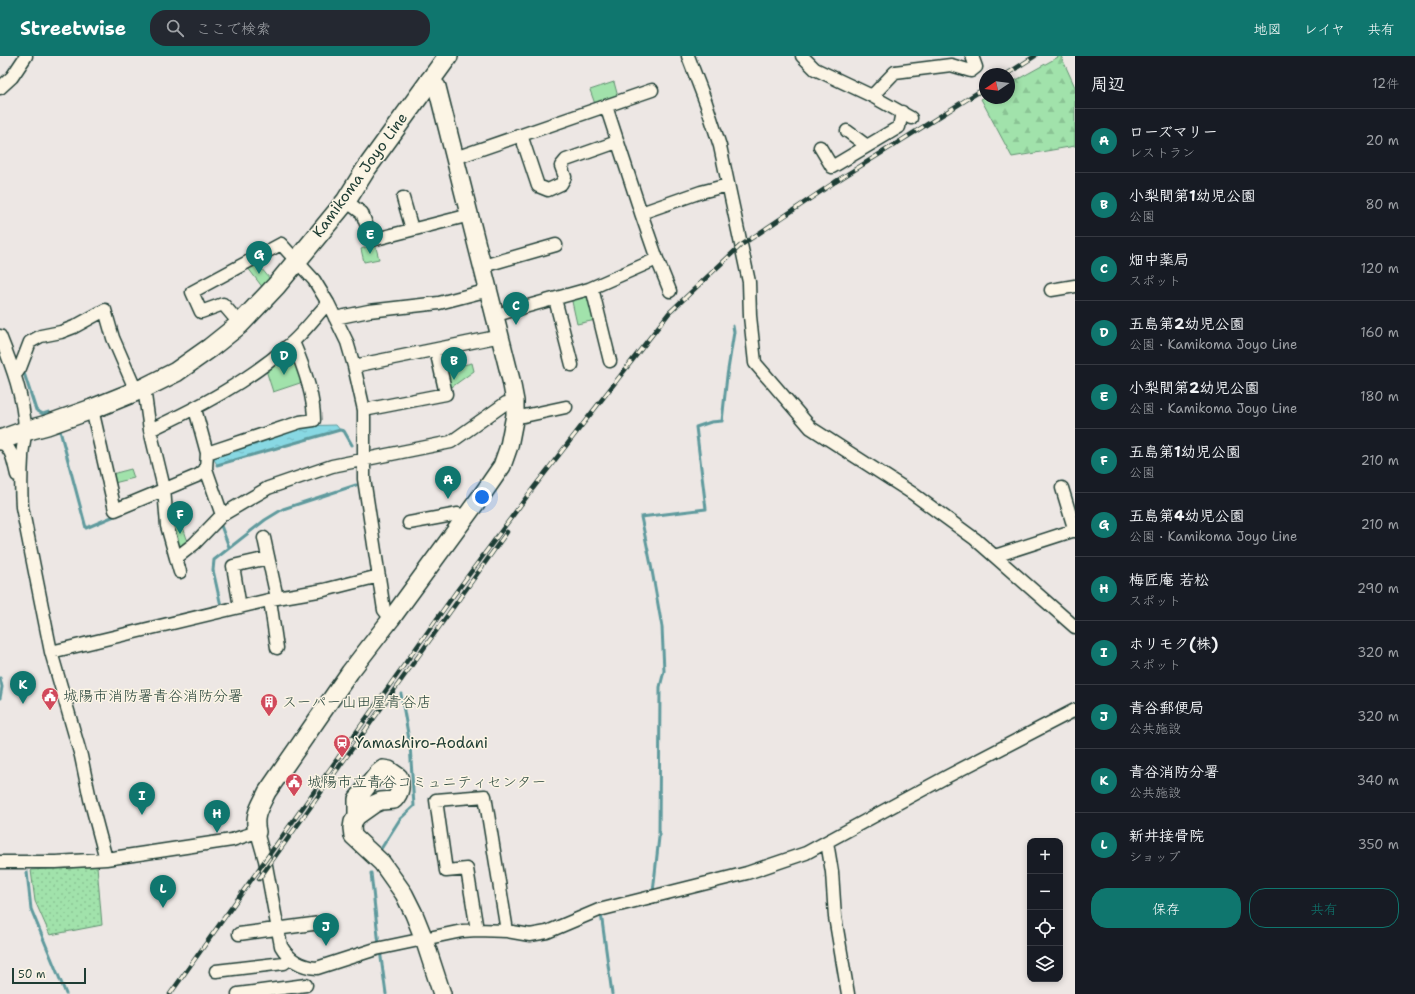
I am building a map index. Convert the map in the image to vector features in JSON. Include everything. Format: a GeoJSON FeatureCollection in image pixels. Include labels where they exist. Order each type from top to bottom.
{"type":"FeatureCollection","features":[{"type":"Feature","properties":{"kind":"main road","name":"Kamikoma Joyo Line"},"geometry":{"type":"LineString","coordinates":[[0,440],[92,410],[176,372],[240,324],[276,286],[346,201],[366,169],[429,80],[448,56]]}},
{"type":"Feature","properties":{"kind":"main road"},"geometry":{"type":"LineString","coordinates":[[257,832],[255,823],[257,812],[267,792],[350,672],[502,466],[510,446],[515,408],[501,336],[437,87],[429,80]]}},
{"type":"Feature","properties":{"kind":"main road"},"geometry":{"type":"LineString","coordinates":[[357,816],[352,828],[353,836],[382,863],[404,894],[424,939],[442,994]]}},
{"type":"Feature","properties":{"kind":"street"},"geometry":{"type":"LineString","coordinates":[[0,88],[12,76],[26,56]]}},
{"type":"Feature","properties":{"kind":"street"},"geometry":{"type":"LineString","coordinates":[[688,56],[718,139],[749,282],[750,316],[755,364],[811,428],[912,493],[975,539],[1075,627]]}},
{"type":"Feature","properties":{"kind":"street"},"geometry":{"type":"LineString","coordinates":[[802,56],[815,69],[872,96],[906,115],[900,127],[832,167],[820,147]]}},
{"type":"Feature","properties":{"kind":"street"},"geometry":{"type":"LineString","coordinates":[[872,96],[895,72],[951,65],[971,71],[976,67],[972,56]]}},
{"type":"Feature","properties":{"kind":"street"},"geometry":{"type":"LineString","coordinates":[[456,158],[652,90]]}},
{"type":"Feature","properties":{"kind":"street"},"geometry":{"type":"LineString","coordinates":[[606,106],[670,291]]}},
{"type":"Feature","properties":{"kind":"street"},"geometry":{"type":"LineString","coordinates":[[847,131],[868,146]]}},
{"type":"Feature","properties":{"kind":"street"},"geometry":{"type":"LineString","coordinates":[[521,135],[538,186],[548,190],[561,184],[565,177],[561,166],[566,160],[618,142]]}},
{"type":"Feature","properties":{"kind":"street"},"geometry":{"type":"LineString","coordinates":[[642,213],[701,192],[728,185]]}},
{"type":"Feature","properties":{"kind":"street"},"geometry":{"type":"LineString","coordinates":[[403,198],[412,229]]}},
{"type":"Feature","properties":{"kind":"street"},"geometry":{"type":"LineString","coordinates":[[346,201],[362,213],[372,240],[470,215]]}},
{"type":"Feature","properties":{"kind":"street"},"geometry":{"type":"LineString","coordinates":[[240,324],[223,304],[201,312],[192,292],[282,244],[314,280],[347,342],[354,366],[364,410],[364,479],[384,610],[391,618]]}},
{"type":"Feature","properties":{"kind":"street"},"geometry":{"type":"LineString","coordinates":[[483,266],[556,245]]}},
{"type":"Feature","properties":{"kind":"street"},"geometry":{"type":"LineString","coordinates":[[496,315],[592,288],[658,259]]}},
{"type":"Feature","properties":{"kind":"street"},"geometry":{"type":"LineString","coordinates":[[1051,290],[1075,286]]}},
{"type":"Feature","properties":{"kind":"street"},"geometry":{"type":"LineString","coordinates":[[592,288],[610,361]]}},
{"type":"Feature","properties":{"kind":"street"},"geometry":{"type":"LineString","coordinates":[[335,318],[369,311],[439,303],[489,290]]}},
{"type":"Feature","properties":{"kind":"street"},"geometry":{"type":"LineString","coordinates":[[555,299],[572,365]]}},
{"type":"Feature","properties":{"kind":"street"},"geometry":{"type":"LineString","coordinates":[[150,430],[196,409],[244,380],[292,342],[328,304]]}},
{"type":"Feature","properties":{"kind":"street"},"geometry":{"type":"LineString","coordinates":[[15,375],[20,368],[30,342],[41,336],[61,332],[74,327],[105,310],[113,338],[140,389],[164,488],[167,526],[180,572]]}},
{"type":"Feature","properties":{"kind":"street"},"geometry":{"type":"LineString","coordinates":[[0,336],[15,375],[22,403],[25,431],[22,457],[22,507],[51,652],[81,756],[90,799],[106,858]]}},
{"type":"Feature","properties":{"kind":"street"},"geometry":{"type":"LineString","coordinates":[[354,366],[501,336]]}},
{"type":"Feature","properties":{"kind":"street"},"geometry":{"type":"LineString","coordinates":[[207,453],[300,422],[314,420],[314,407],[299,357],[292,342]]}},
{"type":"Feature","properties":{"kind":"street"},"geometry":{"type":"LineString","coordinates":[[364,410],[446,394],[436,350]]}},
{"type":"Feature","properties":{"kind":"street"},"geometry":{"type":"LineString","coordinates":[[176,558],[194,544],[222,515],[268,488],[332,466],[451,442],[506,403],[515,408],[524,416],[566,407]]}},
{"type":"Feature","properties":{"kind":"street"},"geometry":{"type":"LineString","coordinates":[[196,409],[207,453],[206,469],[222,515]]}},
{"type":"Feature","properties":{"kind":"street"},"geometry":{"type":"LineString","coordinates":[[92,410],[114,510],[164,488],[199,475],[206,469]]}},
{"type":"Feature","properties":{"kind":"street"},"geometry":{"type":"LineString","coordinates":[[0,440],[11,452],[21,490]]}},
{"type":"Feature","properties":{"kind":"street"},"geometry":{"type":"LineString","coordinates":[[995,556],[1075,531],[1062,488]]}},
{"type":"Feature","properties":{"kind":"street"},"geometry":{"type":"LineString","coordinates":[[409,524],[458,514],[466,516]]}},
{"type":"Feature","properties":{"kind":"street"},"geometry":{"type":"LineString","coordinates":[[264,538],[273,599],[277,648]]}},
{"type":"Feature","properties":{"kind":"street"},"geometry":{"type":"LineString","coordinates":[[240,607],[233,566],[268,558]]}},
{"type":"Feature","properties":{"kind":"street"},"geometry":{"type":"LineString","coordinates":[[51,652],[273,599],[324,590],[379,576]]}},
{"type":"Feature","properties":{"kind":"street"},"geometry":{"type":"LineString","coordinates":[[0,862],[56,862],[106,858],[232,840],[257,832],[265,860],[281,946],[296,962],[310,967],[322,967],[380,948],[462,931],[477,930],[530,935],[547,932],[599,910],[747,873],[806,853],[948,776],[1075,710]]}},
{"type":"Feature","properties":{"kind":"street"},"geometry":{"type":"LineString","coordinates":[[477,930],[467,869],[446,871],[436,800],[485,796],[507,932]]}},
{"type":"Feature","properties":{"kind":"street"},"geometry":{"type":"LineString","coordinates":[[827,842],[832,872],[835,917],[848,994]]}},
{"type":"Feature","properties":{"kind":"street"},"geometry":{"type":"LineString","coordinates":[[239,934],[320,923]]}},
{"type":"Feature","properties":{"kind":"street"},"geometry":{"type":"LineString","coordinates":[[216,971],[284,963],[291,958]]}},
{"type":"Feature","properties":{"kind":"street"},"geometry":{"type":"LineString","coordinates":[[238,994],[305,989],[310,967]]}},
{"type":"Feature","properties":{"kind":"green space"},"geometry":{"type":"Polygon","coordinates":[[[1061,56],[1075,87],[1075,146],[1012,157],[984,104],[1015,104],[1015,81],[1061,56]]]}},
{"type":"Feature","properties":{"kind":"green space"},"geometry":{"type":"Polygon","coordinates":[[[614,82],[618,97],[595,104],[590,90],[614,82]]]}},
{"type":"Feature","properties":{"kind":"green space"},"geometry":{"type":"Polygon","coordinates":[[[375,244],[379,259],[364,262],[361,249],[375,244]]]}},
{"type":"Feature","properties":{"kind":"green space"},"geometry":{"type":"Polygon","coordinates":[[[257,263],[270,279],[263,288],[248,268],[257,263]]]}},
{"type":"Feature","properties":{"kind":"green space"},"geometry":{"type":"Polygon","coordinates":[[[590,292],[596,320],[577,324],[571,297],[590,292]]]}},
{"type":"Feature","properties":{"kind":"green space"},"geometry":{"type":"Polygon","coordinates":[[[292,347],[303,382],[273,392],[265,367],[292,347]]]}},
{"type":"Feature","properties":{"kind":"green space"},"geometry":{"type":"Polygon","coordinates":[[[472,363],[474,371],[449,389],[445,369],[472,363]]]}},
{"type":"Feature","properties":{"kind":"green space"},"geometry":{"type":"Polygon","coordinates":[[[131,469],[134,478],[114,483],[112,474],[131,469]]]}},
{"type":"Feature","properties":{"kind":"green space"},"geometry":{"type":"Polygon","coordinates":[[[182,524],[188,542],[181,547],[176,545],[171,527],[182,524]]]}},
{"type":"Feature","properties":{"kind":"green space"},"geometry":{"type":"Polygon","coordinates":[[[97,866],[102,925],[50,935],[35,901],[31,870],[97,866]]]}},
{"type":"Feature","properties":{"kind":"water"},"geometry":{"type":"Polygon","coordinates":[[[336,425],[340,430],[217,465],[213,457],[298,426],[336,425]]]}},
{"type":"Feature","properties":{"kind":"waterway"},"geometry":{"type":"LineString","coordinates":[[653,892],[659,837],[660,687],[664,671],[662,627],[641,517],[706,509],[696,427],[711,422],[722,421],[734,332],[733,326]]}},
{"type":"Feature","properties":{"kind":"waterway"},"geometry":{"type":"LineString","coordinates":[[24,373],[36,410],[43,414],[49,412]]}},
{"type":"Feature","properties":{"kind":"waterway"},"geometry":{"type":"LineString","coordinates":[[59,427],[86,528],[119,514]]}},
{"type":"Feature","properties":{"kind":"waterway"},"geometry":{"type":"LineString","coordinates":[[217,465],[340,430],[344,431],[352,445]]}},
{"type":"Feature","properties":{"kind":"waterway"},"geometry":{"type":"LineString","coordinates":[[221,606],[213,570],[214,560],[265,520],[283,509],[356,485]]}},
{"type":"Feature","properties":{"kind":"waterway"},"geometry":{"type":"LineString","coordinates":[[220,523],[229,547]]}},
{"type":"Feature","properties":{"kind":"waterway"},"geometry":{"type":"LineString","coordinates":[[0,678],[2,687],[0,698]]}},
{"type":"Feature","properties":{"kind":"waterway"},"geometry":{"type":"LineString","coordinates":[[379,852],[400,819],[414,806],[410,745],[401,694]]}},
{"type":"Feature","properties":{"kind":"waterway"},"geometry":{"type":"LineString","coordinates":[[27,872],[31,909],[66,994]]}},
{"type":"Feature","properties":{"kind":"waterway"},"geometry":{"type":"LineString","coordinates":[[371,873],[379,945]]}},
{"type":"Feature","properties":{"kind":"waterway"},"geometry":{"type":"LineString","coordinates":[[601,913],[612,994]]}},
{"type":"Feature","properties":{"kind":"waterway"},"geometry":{"type":"LineString","coordinates":[[380,950],[386,994]]}},
{"type":"Feature","properties":{"kind":"railway"},"geometry":{"type":"LineString","coordinates":[[1015,69],[1035,56]]}},
{"type":"Feature","properties":{"kind":"railway"},"geometry":{"type":"LineString","coordinates":[[170,994],[456,592],[531,491],[669,313],[740,246],[835,182],[979,92]]}},
{"type":"Feature","properties":{"kind":"railway"},"geometry":{"type":"LineString","coordinates":[[259,879],[507,532]]}},
{"type":"Feature","properties":{"kind":"place","name":"小梨間第2幼児公園"},"geometry":{"type":"Point","coordinates":[370,254]}},
{"type":"Feature","properties":{"kind":"place","name":"五島第4幼児公園"},"geometry":{"type":"Point","coordinates":[259,274]}},
{"type":"Feature","properties":{"kind":"place","name":"畑中薬局"},"geometry":{"type":"Point","coordinates":[516,325]}},
{"type":"Feature","properties":{"kind":"place","name":"五島第2幼児公園"},"geometry":{"type":"Point","coordinates":[284,375]}},
{"type":"Feature","properties":{"kind":"place","name":"小梨間第1幼児公園"},"geometry":{"type":"Point","coordinates":[454,380]}},
{"type":"Feature","properties":{"kind":"place","name":"ローズマリー"},"geometry":{"type":"Point","coordinates":[448,499]}},
{"type":"Feature","properties":{"kind":"place","name":"五島第1幼児公園"},"geometry":{"type":"Point","coordinates":[180,534]}},
{"type":"Feature","properties":{"kind":"place","name":"青谷消防分署"},"geometry":{"type":"Point","coordinates":[23,704]}},
{"type":"Feature","properties":{"kind":"place","name":"城陽市消防署青谷消防分署"},"geometry":{"type":"Point","coordinates":[50,711]}},
{"type":"Feature","properties":{"kind":"place","name":"スーパー山田屋青谷店"},"geometry":{"type":"Point","coordinates":[269,717]}},
{"type":"Feature","properties":{"kind":"place","name":"Yamashiro-Aodani"},"geometry":{"type":"Point","coordinates":[342,758]}},
{"type":"Feature","properties":{"kind":"place","name":"城陽市立青谷コミュニティセンター"},"geometry":{"type":"Point","coordinates":[294,797]}},
{"type":"Feature","properties":{"kind":"place","name":"ホリモク(株)"},"geometry":{"type":"Point","coordinates":[142,815]}},
{"type":"Feature","properties":{"kind":"place","name":"梅匠庵 若松"},"geometry":{"type":"Point","coordinates":[217,833]}},
{"type":"Feature","properties":{"kind":"place","name":"新井接骨院"},"geometry":{"type":"Point","coordinates":[163,908]}},
{"type":"Feature","properties":{"kind":"place","name":"青谷郵便局"},"geometry":{"type":"Point","coordinates":[326,946]}}]}
